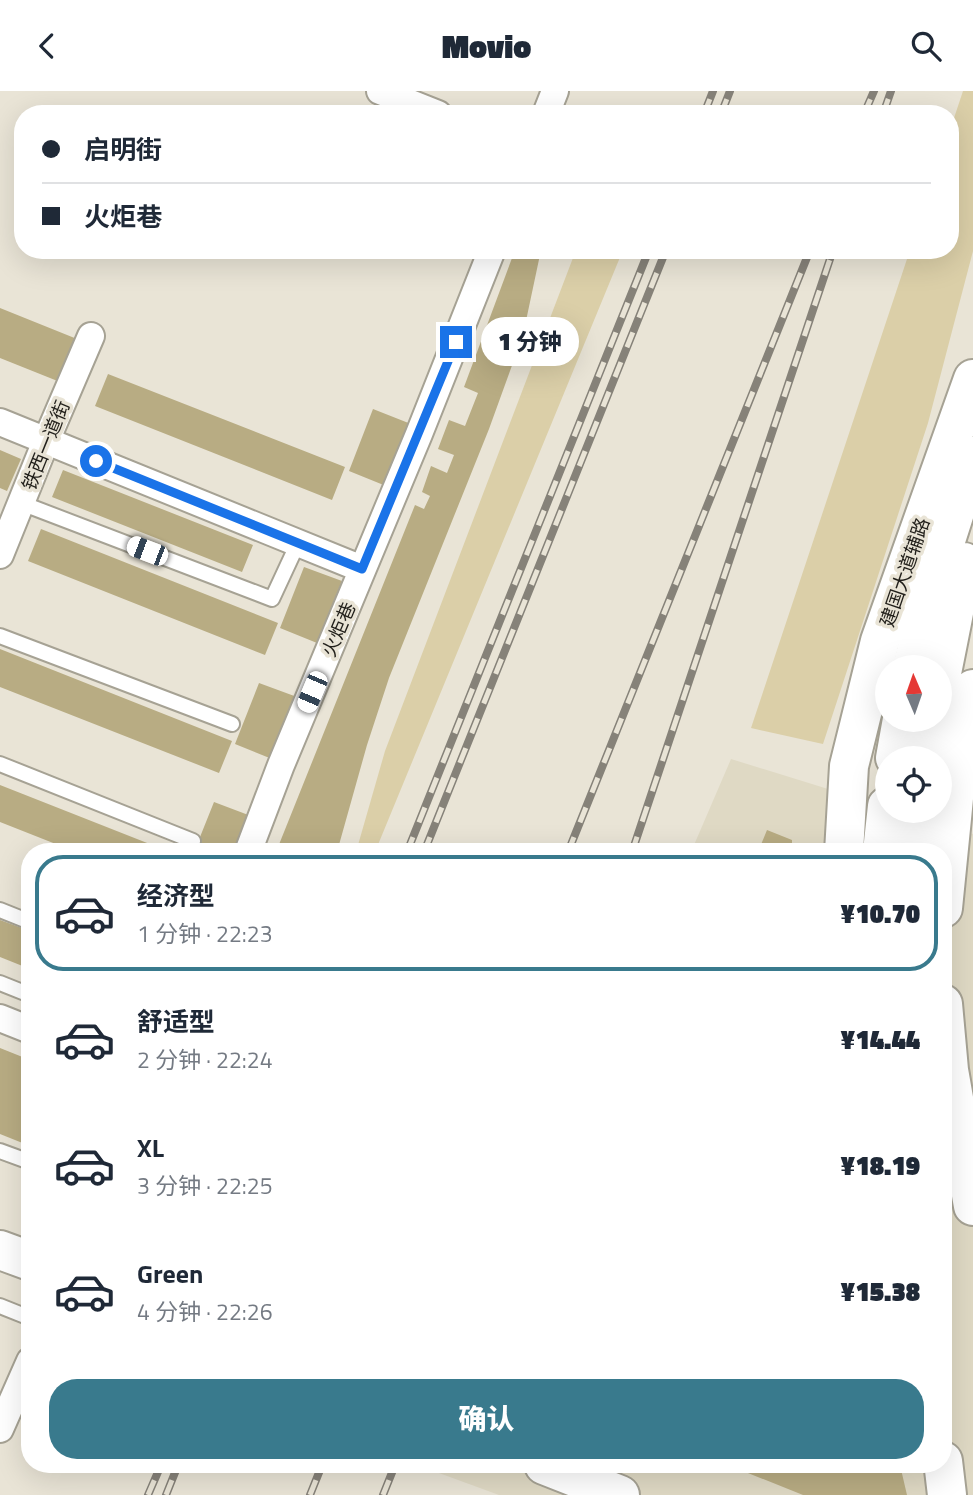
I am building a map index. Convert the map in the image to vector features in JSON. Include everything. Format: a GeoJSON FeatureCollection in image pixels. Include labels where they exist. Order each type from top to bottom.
{"type":"FeatureCollection","features":[{"type":"Feature","properties":{"kind":"main road","name":"建国大道辅路"},"geometry":{"type":"LineString","coordinates":[[845,843],[849,766],[880,641],[973,379]]}},
{"type":"Feature","properties":{"kind":"main road"},"geometry":{"type":"LineString","coordinates":[[915,655],[940,559],[973,456]]}},
{"type":"Feature","properties":{"kind":"main road"},"geometry":{"type":"LineString","coordinates":[[945,655],[963,565],[973,537]]}},
{"type":"Feature","properties":{"kind":"main road"},"geometry":{"type":"LineString","coordinates":[[952,855],[964,785],[960,738],[973,689]]}},
{"type":"Feature","properties":{"kind":"main road"},"geometry":{"type":"LineString","coordinates":[[884,843],[886,823]]}},
{"type":"Feature","properties":{"kind":"main road"},"geometry":{"type":"LineString","coordinates":[[913,843],[915,823]]}},
{"type":"Feature","properties":{"kind":"main road"},"geometry":{"type":"LineString","coordinates":[[952,1087],[973,1206]]}},
{"type":"Feature","properties":{"kind":"main road"},"geometry":{"type":"LineString","coordinates":[[0,1249],[21,1257]]}},
{"type":"Feature","properties":{"kind":"main road"},"geometry":{"type":"LineString","coordinates":[[564,1473],[620,1495]]}},
{"type":"Feature","properties":{"kind":"main road"},"geometry":{"type":"LineString","coordinates":[[944,1473],[947,1495]]}},
{"type":"Feature","properties":{"kind":"street"},"geometry":{"type":"LineString","coordinates":[[380,91],[415,105]]}},
{"type":"Feature","properties":{"kind":"street","name":"火炬巷"},"geometry":{"type":"LineString","coordinates":[[251,843],[488,259]]}},
{"type":"Feature","properties":{"kind":"street","name":"铁西一道街"},"geometry":{"type":"LineString","coordinates":[[0,555],[91,336]]}},
{"type":"Feature","properties":{"kind":"street"},"geometry":{"type":"LineString","coordinates":[[0,422],[362,569]]}},
{"type":"Feature","properties":{"kind":"street"},"geometry":{"type":"LineString","coordinates":[[0,1019],[21,1027]]}},
{"type":"Feature","properties":{"kind":"street"},"geometry":{"type":"LineString","coordinates":[[0,1429],[21,1381]]}},
{"type":"Feature","properties":{"kind":"lane"},"geometry":{"type":"LineString","coordinates":[[21,503],[272,599],[298,543]]}},
{"type":"Feature","properties":{"kind":"lane"},"geometry":{"type":"LineString","coordinates":[[0,636],[232,724]]}},
{"type":"Feature","properties":{"kind":"lane"},"geometry":{"type":"LineString","coordinates":[[0,764],[193,842]]}},
{"type":"Feature","properties":{"kind":"lane"},"geometry":{"type":"LineString","coordinates":[[0,910],[21,918]]}},
{"type":"Feature","properties":{"kind":"lane"},"geometry":{"type":"LineString","coordinates":[[0,983],[21,991]]}},
{"type":"Feature","properties":{"kind":"lane"},"geometry":{"type":"LineString","coordinates":[[0,1151],[21,1159]]}},
{"type":"Feature","properties":{"kind":"lane"},"geometry":{"type":"LineString","coordinates":[[0,1306],[21,1314]]}},
{"type":"Feature","properties":{"kind":"shaded area"},"geometry":{"type":"Polygon","coordinates":[[[963,91],[973,91],[973,251],[928,423],[823,744],[751,728],[907,259],[959,259],[958,105],[963,91]]]}},
{"type":"Feature","properties":{"kind":"shaded area"},"geometry":{"type":"Polygon","coordinates":[[[573,259],[619,259],[379,843],[359,843],[385,751],[573,259]]]}},
{"type":"Feature","properties":{"kind":"shaded area"},"geometry":{"type":"Polygon","coordinates":[[[731,759],[875,804],[875,823],[938,823],[973,834],[973,1495],[499,1495],[439,1473],[952,1473],[952,843],[695,843],[731,759]]]}},
{"type":"Feature","properties":{"kind":"building"},"geometry":{"type":"Polygon","coordinates":[[[512,259],[539,259],[523,335],[489,429],[389,678],[340,843],[280,843],[415,505],[424,509],[430,496],[422,492],[431,466],[447,473],[454,455],[438,449],[449,420],[465,426],[478,393],[464,387],[512,259]]]}},
{"type":"Feature","properties":{"kind":"building"},"geometry":{"type":"Polygon","coordinates":[[[0,308],[82,341],[65,384],[0,358],[0,308]]]}},
{"type":"Feature","properties":{"kind":"building"},"geometry":{"type":"Polygon","coordinates":[[[108,374],[345,467],[332,500],[95,406],[108,374]]]}},
{"type":"Feature","properties":{"kind":"building"},"geometry":{"type":"Polygon","coordinates":[[[373,409],[411,424],[386,486],[349,471],[373,409]]]}},
{"type":"Feature","properties":{"kind":"building"},"geometry":{"type":"Polygon","coordinates":[[[0,450],[21,459],[7,491],[0,488],[0,450]]]}},
{"type":"Feature","properties":{"kind":"building"},"geometry":{"type":"Polygon","coordinates":[[[63,470],[253,545],[242,572],[52,497],[63,470]]]}},
{"type":"Feature","properties":{"kind":"building"},"geometry":{"type":"Polygon","coordinates":[[[41,529],[278,623],[265,655],[28,561],[41,529]]]}},
{"type":"Feature","properties":{"kind":"building"},"geometry":{"type":"Polygon","coordinates":[[[304,567],[342,581],[317,643],[280,628],[304,567]]]}},
{"type":"Feature","properties":{"kind":"building"},"geometry":{"type":"Polygon","coordinates":[[[0,649],[232,741],[219,773],[0,687],[0,649]]]}},
{"type":"Feature","properties":{"kind":"building"},"geometry":{"type":"Polygon","coordinates":[[[259,683],[297,697],[272,759],[235,744],[259,683]]]}},
{"type":"Feature","properties":{"kind":"building"},"geometry":{"type":"Polygon","coordinates":[[[0,785],[147,843],[53,843],[0,822],[0,785]]]}},
{"type":"Feature","properties":{"kind":"building"},"geometry":{"type":"Polygon","coordinates":[[[214,802],[251,816],[240,843],[198,843],[214,802]]]}},
{"type":"Feature","properties":{"kind":"building"},"geometry":{"type":"Polygon","coordinates":[[[767,830],[792,840],[792,843],[762,843],[767,830]]]}},
{"type":"Feature","properties":{"kind":"building"},"geometry":{"type":"Polygon","coordinates":[[[0,920],[21,928],[21,965],[0,957],[0,920]]]}},
{"type":"Feature","properties":{"kind":"building"},"geometry":{"type":"Polygon","coordinates":[[[0,1048],[21,1056],[21,1142],[0,1134],[0,1048]]]}},
{"type":"Feature","properties":{"kind":"building"},"geometry":{"type":"Polygon","coordinates":[[[748,1473],[902,1473],[907,1495],[803,1495],[748,1473]]]}},
{"type":"Feature","properties":{"kind":"railway"},"geometry":{"type":"LineString","coordinates":[[708,105],[713,91]]}},
{"type":"Feature","properties":{"kind":"railway"},"geometry":{"type":"LineString","coordinates":[[725,105],[730,91]]}},
{"type":"Feature","properties":{"kind":"railway"},"geometry":{"type":"LineString","coordinates":[[868,105],[874,91]]}},
{"type":"Feature","properties":{"kind":"railway"},"geometry":{"type":"LineString","coordinates":[[886,105],[891,91]]}},
{"type":"Feature","properties":{"kind":"railway"},"geometry":{"type":"LineString","coordinates":[[411,843],[645,259]]}},
{"type":"Feature","properties":{"kind":"railway"},"geometry":{"type":"LineString","coordinates":[[428,843],[662,259]]}},
{"type":"Feature","properties":{"kind":"railway"},"geometry":{"type":"LineString","coordinates":[[572,843],[806,259]]}},
{"type":"Feature","properties":{"kind":"railway"},"geometry":{"type":"LineString","coordinates":[[635,843],[830,259]]}},
{"type":"Feature","properties":{"kind":"railway"},"geometry":{"type":"LineString","coordinates":[[148,1495],[158,1473]]}},
{"type":"Feature","properties":{"kind":"railway"},"geometry":{"type":"LineString","coordinates":[[166,1495],[175,1473]]}},
{"type":"Feature","properties":{"kind":"railway"},"geometry":{"type":"LineString","coordinates":[[310,1495],[319,1473]]}},
{"type":"Feature","properties":{"kind":"railway"},"geometry":{"type":"LineString","coordinates":[[383,1495],[392,1473]]}},
{"type":"Feature","properties":{"kind":"route"},"geometry":{"type":"LineString","coordinates":[[96,461],[362,569],[456,342]]}}]}
